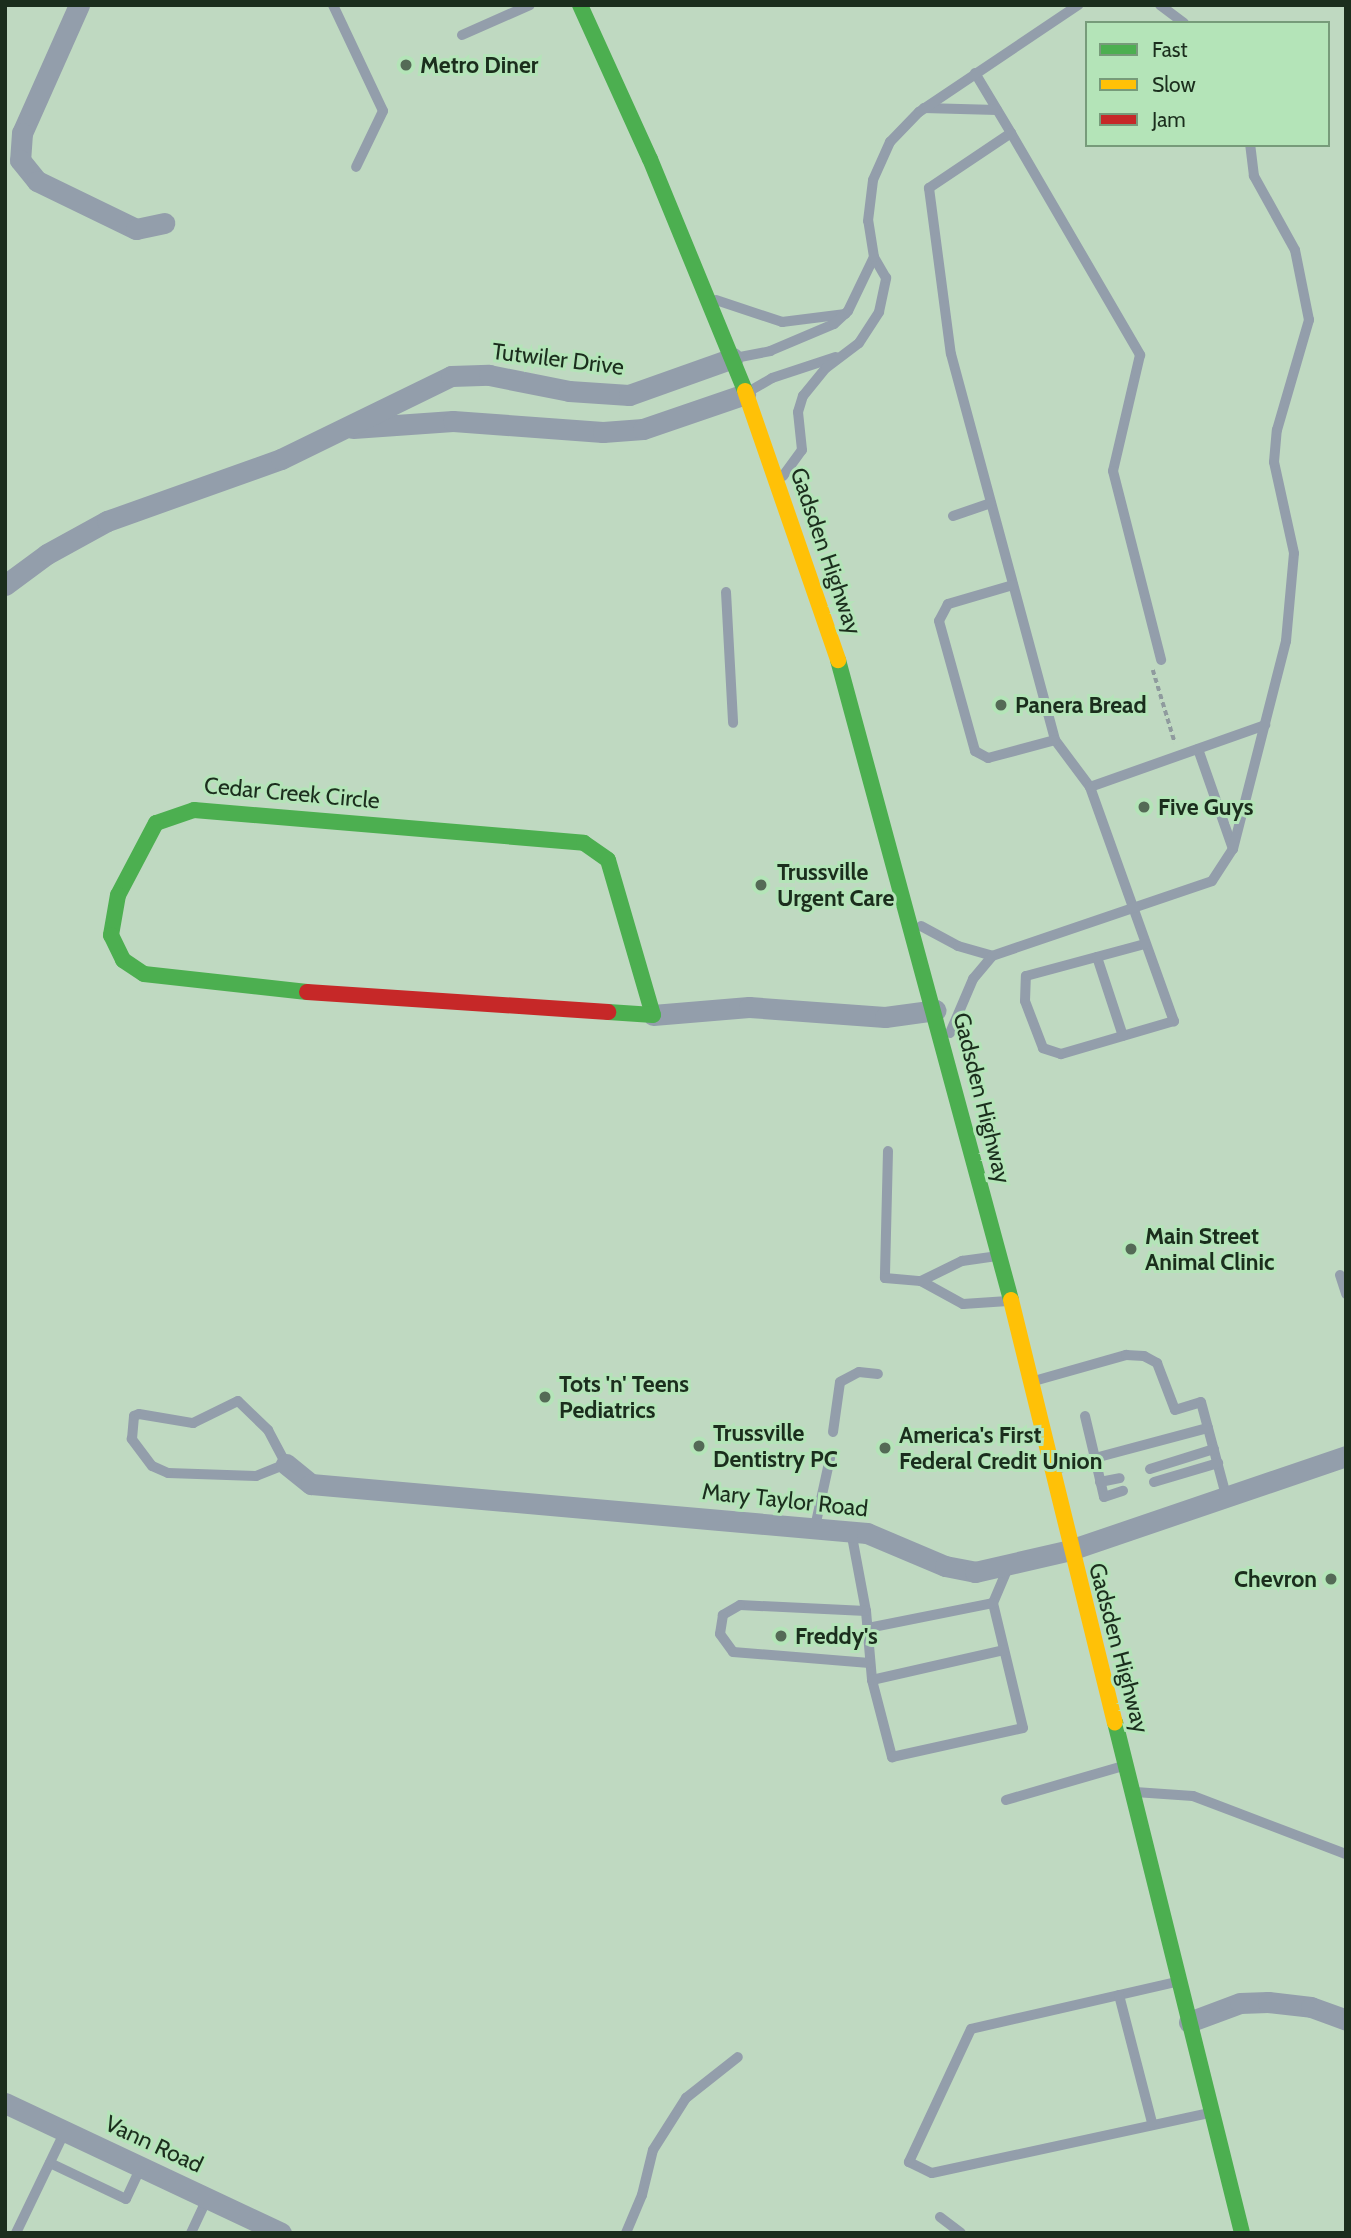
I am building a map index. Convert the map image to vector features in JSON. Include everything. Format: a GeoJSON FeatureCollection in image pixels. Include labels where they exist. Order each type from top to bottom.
{"type":"FeatureCollection","features":[{"type":"Feature","properties":{"kind":"main road","name":"Gadsden Highway"},"geometry":{"type":"LineString","coordinates":[[580,5],[733,358],[779,482],[854,708],[945,1045],[1242,2233]]}},
{"type":"Feature","properties":{"kind":"main road","name":"Cedar Creek Circle"},"geometry":{"type":"LineString","coordinates":[[194,810],[584,843],[608,860],[653,1015],[322,994],[144,974],[123,960],[111,935],[118,895],[156,823],[194,810]]}},
{"type":"Feature","properties":{"kind":"street"},"geometry":{"type":"LineString","coordinates":[[79,5],[22,133],[20,160],[37,181],[135,229],[164,223]]}},
{"type":"Feature","properties":{"kind":"street","name":"Tutwiler Drive"},"geometry":{"type":"LineString","coordinates":[[5,585],[47,554],[107,521],[281,459],[451,376],[489,375],[569,391],[629,395],[733,358]]}},
{"type":"Feature","properties":{"kind":"street","name":"Tutwiler Drive"},"geometry":{"type":"LineString","coordinates":[[340,429],[453,421],[603,432],[643,429],[745,394]]}},
{"type":"Feature","properties":{"kind":"street","name":"Cedar Creek Circle"},"geometry":{"type":"LineString","coordinates":[[653,1015],[748,1007],[885,1017],[936,1010]]}},
{"type":"Feature","properties":{"kind":"street","name":"Mary Taylor Road"},"geometry":{"type":"LineString","coordinates":[[286,1464],[311,1484],[867,1532],[945,1566],[975,1572],[1009,1567],[1070,1550],[1346,1456]]}},
{"type":"Feature","properties":{"kind":"street"},"geometry":{"type":"LineString","coordinates":[[1189,2022],[1240,2003],[1268,2002],[1311,2007],[1346,2020]]}},
{"type":"Feature","properties":{"kind":"street","name":"Vann Road"},"geometry":{"type":"LineString","coordinates":[[5,2104],[272,2231]]}},
{"type":"Feature","properties":{"kind":"lane"},"geometry":{"type":"LineString","coordinates":[[333,5],[383,111],[356,167]]}},
{"type":"Feature","properties":{"kind":"lane"},"geometry":{"type":"LineString","coordinates":[[462,35],[530,5]]}},
{"type":"Feature","properties":{"kind":"lane"},"geometry":{"type":"LineString","coordinates":[[779,482],[802,450],[798,412],[803,396],[842,356],[859,343],[879,312],[886,278],[874,257],[868,221],[873,180],[890,142],[925,108],[1078,5]]}},
{"type":"Feature","properties":{"kind":"lane"},"geometry":{"type":"LineString","coordinates":[[1160,5],[1181,21]]}},
{"type":"Feature","properties":{"kind":"lane"},"geometry":{"type":"LineString","coordinates":[[975,73],[1140,355],[1113,471],[1156,661]]}},
{"type":"Feature","properties":{"kind":"lane"},"geometry":{"type":"LineString","coordinates":[[925,108],[997,110]]}},
{"type":"Feature","properties":{"kind":"lane"},"geometry":{"type":"LineString","coordinates":[[1011,133],[929,188],[951,354],[1055,740],[1090,787],[1174,1021],[1062,1054],[1043,1048],[1025,1001],[1026,976],[1145,944]]}},
{"type":"Feature","properties":{"kind":"lane"},"geometry":{"type":"LineString","coordinates":[[945,1045],[973,979],[992,957],[1212,881],[1233,849],[1286,641],[1294,553],[1274,462],[1277,429],[1309,320],[1295,250],[1254,176],[1250,147]]}},
{"type":"Feature","properties":{"kind":"lane"},"geometry":{"type":"LineString","coordinates":[[733,358],[818,334],[845,314],[874,257]]}},
{"type":"Feature","properties":{"kind":"lane"},"geometry":{"type":"LineString","coordinates":[[709,298],[782,322],[845,314]]}},
{"type":"Feature","properties":{"kind":"lane"},"geometry":{"type":"LineString","coordinates":[[745,394],[772,379],[842,356]]}},
{"type":"Feature","properties":{"kind":"lane"},"geometry":{"type":"LineString","coordinates":[[953,516],[991,503]]}},
{"type":"Feature","properties":{"kind":"lane"},"geometry":{"type":"LineString","coordinates":[[1013,586],[970,595],[948,604],[939,621],[975,751],[988,758],[1055,740]]}},
{"type":"Feature","properties":{"kind":"lane"},"geometry":{"type":"LineString","coordinates":[[726,592],[727,679],[733,723]]}},
{"type":"Feature","properties":{"kind":"lane"},"geometry":{"type":"LineString","coordinates":[[1090,787],[1265,725]]}},
{"type":"Feature","properties":{"kind":"lane"},"geometry":{"type":"LineString","coordinates":[[1198,749],[1233,849]]}},
{"type":"Feature","properties":{"kind":"lane"},"geometry":{"type":"LineString","coordinates":[[912,922],[957,946],[992,957]]}},
{"type":"Feature","properties":{"kind":"lane"},"geometry":{"type":"LineString","coordinates":[[1097,957],[1123,1035]]}},
{"type":"Feature","properties":{"kind":"lane"},"geometry":{"type":"LineString","coordinates":[[888,1151],[885,1278],[921,1281],[963,1304],[1008,1301]]}},
{"type":"Feature","properties":{"kind":"lane"},"geometry":{"type":"LineString","coordinates":[[921,1281],[962,1261],[998,1255]]}},
{"type":"Feature","properties":{"kind":"lane"},"geometry":{"type":"LineString","coordinates":[[1340,1275],[1346,1294]]}},
{"type":"Feature","properties":{"kind":"lane"},"geometry":{"type":"LineString","coordinates":[[1028,1383],[1126,1355],[1144,1356],[1157,1363],[1175,1410],[1201,1402],[1226,1495]]}},
{"type":"Feature","properties":{"kind":"lane"},"geometry":{"type":"LineString","coordinates":[[833,1432],[840,1382],[859,1372],[878,1374]]}},
{"type":"Feature","properties":{"kind":"lane"},"geometry":{"type":"LineString","coordinates":[[238,1401],[268,1430],[286,1464],[256,1476],[168,1473],[141,1455],[132,1439],[134,1416],[193,1423],[238,1401]]}},
{"type":"Feature","properties":{"kind":"lane"},"geometry":{"type":"LineString","coordinates":[[1085,1416],[1104,1497],[1124,1491]]}},
{"type":"Feature","properties":{"kind":"lane"},"geometry":{"type":"LineString","coordinates":[[1050,1470],[1208,1428]]}},
{"type":"Feature","properties":{"kind":"lane"},"geometry":{"type":"LineString","coordinates":[[1150,1469],[1214,1450]]}},
{"type":"Feature","properties":{"kind":"lane"},"geometry":{"type":"LineString","coordinates":[[816,1527],[830,1458]]}},
{"type":"Feature","properties":{"kind":"lane"},"geometry":{"type":"LineString","coordinates":[[1154,1482],[1218,1463]]}},
{"type":"Feature","properties":{"kind":"lane"},"geometry":{"type":"LineString","coordinates":[[1100,1482],[1120,1478]]}},
{"type":"Feature","properties":{"kind":"lane"},"geometry":{"type":"LineString","coordinates":[[851,1531],[866,1611],[872,1680],[892,1757],[1023,1728],[993,1603],[1009,1567]]}},
{"type":"Feature","properties":{"kind":"lane"},"geometry":{"type":"LineString","coordinates":[[868,1628],[993,1603]]}},
{"type":"Feature","properties":{"kind":"lane"},"geometry":{"type":"LineString","coordinates":[[866,1611],[740,1605],[723,1615],[720,1634],[733,1652],[870,1663]]}},
{"type":"Feature","properties":{"kind":"lane"},"geometry":{"type":"LineString","coordinates":[[872,1680],[1004,1650]]}},
{"type":"Feature","properties":{"kind":"lane"},"geometry":{"type":"LineString","coordinates":[[1006,1800],[1126,1765]]}},
{"type":"Feature","properties":{"kind":"lane"},"geometry":{"type":"LineString","coordinates":[[1133,1792],[1193,1796],[1346,1854]]}},
{"type":"Feature","properties":{"kind":"lane"},"geometry":{"type":"LineString","coordinates":[[1179,1981],[971,2029],[909,2162],[932,2173],[1152,2123],[1212,2113]]}},
{"type":"Feature","properties":{"kind":"lane"},"geometry":{"type":"LineString","coordinates":[[1119,1995],[1152,2123]]}},
{"type":"Feature","properties":{"kind":"lane"},"geometry":{"type":"LineString","coordinates":[[625,2233],[642,2195],[653,2150],[686,2098],[738,2057]]}},
{"type":"Feature","properties":{"kind":"lane"},"geometry":{"type":"LineString","coordinates":[[16,2233],[65,2131]]}},
{"type":"Feature","properties":{"kind":"lane"},"geometry":{"type":"LineString","coordinates":[[50,2163],[126,2199],[141,2167]]}},
{"type":"Feature","properties":{"kind":"lane"},"geometry":{"type":"LineString","coordinates":[[191,2233],[207,2198]]}},
{"type":"Feature","properties":{"kind":"lane"},"geometry":{"type":"LineString","coordinates":[[940,2217],[961,2233]]}},
{"type":"Feature","properties":{"kind":"path"},"geometry":{"type":"LineString","coordinates":[[1156,661],[1170,728]]}},
{"type":"Feature","properties":{"kind":"traffic: fast"},"geometry":{"type":"LineString","coordinates":[[580,5],[650,159],[745,391]]}},
{"type":"Feature","properties":{"kind":"traffic: fast"},"geometry":{"type":"LineString","coordinates":[[838,660],[1011,1300]]}},
{"type":"Feature","properties":{"kind":"traffic: fast"},"geometry":{"type":"LineString","coordinates":[[194,810],[584,843],[608,860],[653,1015],[608,1012]]}},
{"type":"Feature","properties":{"kind":"traffic: fast"},"geometry":{"type":"LineString","coordinates":[[194,810],[156,823],[118,895],[111,935],[123,960],[144,974],[307,992]]}},
{"type":"Feature","properties":{"kind":"traffic: fast"},"geometry":{"type":"LineString","coordinates":[[1115,1722],[1242,2233]]}},
{"type":"Feature","properties":{"kind":"traffic: slow"},"geometry":{"type":"LineString","coordinates":[[745,391],[838,660]]}},
{"type":"Feature","properties":{"kind":"traffic: slow"},"geometry":{"type":"LineString","coordinates":[[1011,1300],[1115,1722]]}},
{"type":"Feature","properties":{"kind":"traffic: jam"},"geometry":{"type":"LineString","coordinates":[[307,992],[608,1012]]}},
{"type":"Feature","properties":{"kind":"place","name":"Metro Diner"},"geometry":{"type":"Point","coordinates":[406,65]}},
{"type":"Feature","properties":{"kind":"place","name":"Panera Bread"},"geometry":{"type":"Point","coordinates":[1001,705]}},
{"type":"Feature","properties":{"kind":"place","name":"Five Guys"},"geometry":{"type":"Point","coordinates":[1144,807]}},
{"type":"Feature","properties":{"kind":"place","name":"Trussville Urgent Care"},"geometry":{"type":"Point","coordinates":[761,885]}},
{"type":"Feature","properties":{"kind":"place","name":"Main Street Animal Clinic"},"geometry":{"type":"Point","coordinates":[1131,1249]}},
{"type":"Feature","properties":{"kind":"place","name":"Tots 'n' Teens Pediatrics"},"geometry":{"type":"Point","coordinates":[545,1397]}},
{"type":"Feature","properties":{"kind":"place","name":"Trussville Dentistry PC"},"geometry":{"type":"Point","coordinates":[699,1446]}},
{"type":"Feature","properties":{"kind":"place","name":"America's First Federal Credit Union"},"geometry":{"type":"Point","coordinates":[885,1448]}},
{"type":"Feature","properties":{"kind":"place","name":"Chevron"},"geometry":{"type":"Point","coordinates":[1331,1579]}},
{"type":"Feature","properties":{"kind":"place","name":"Freddy's"},"geometry":{"type":"Point","coordinates":[781,1636]}}]}
